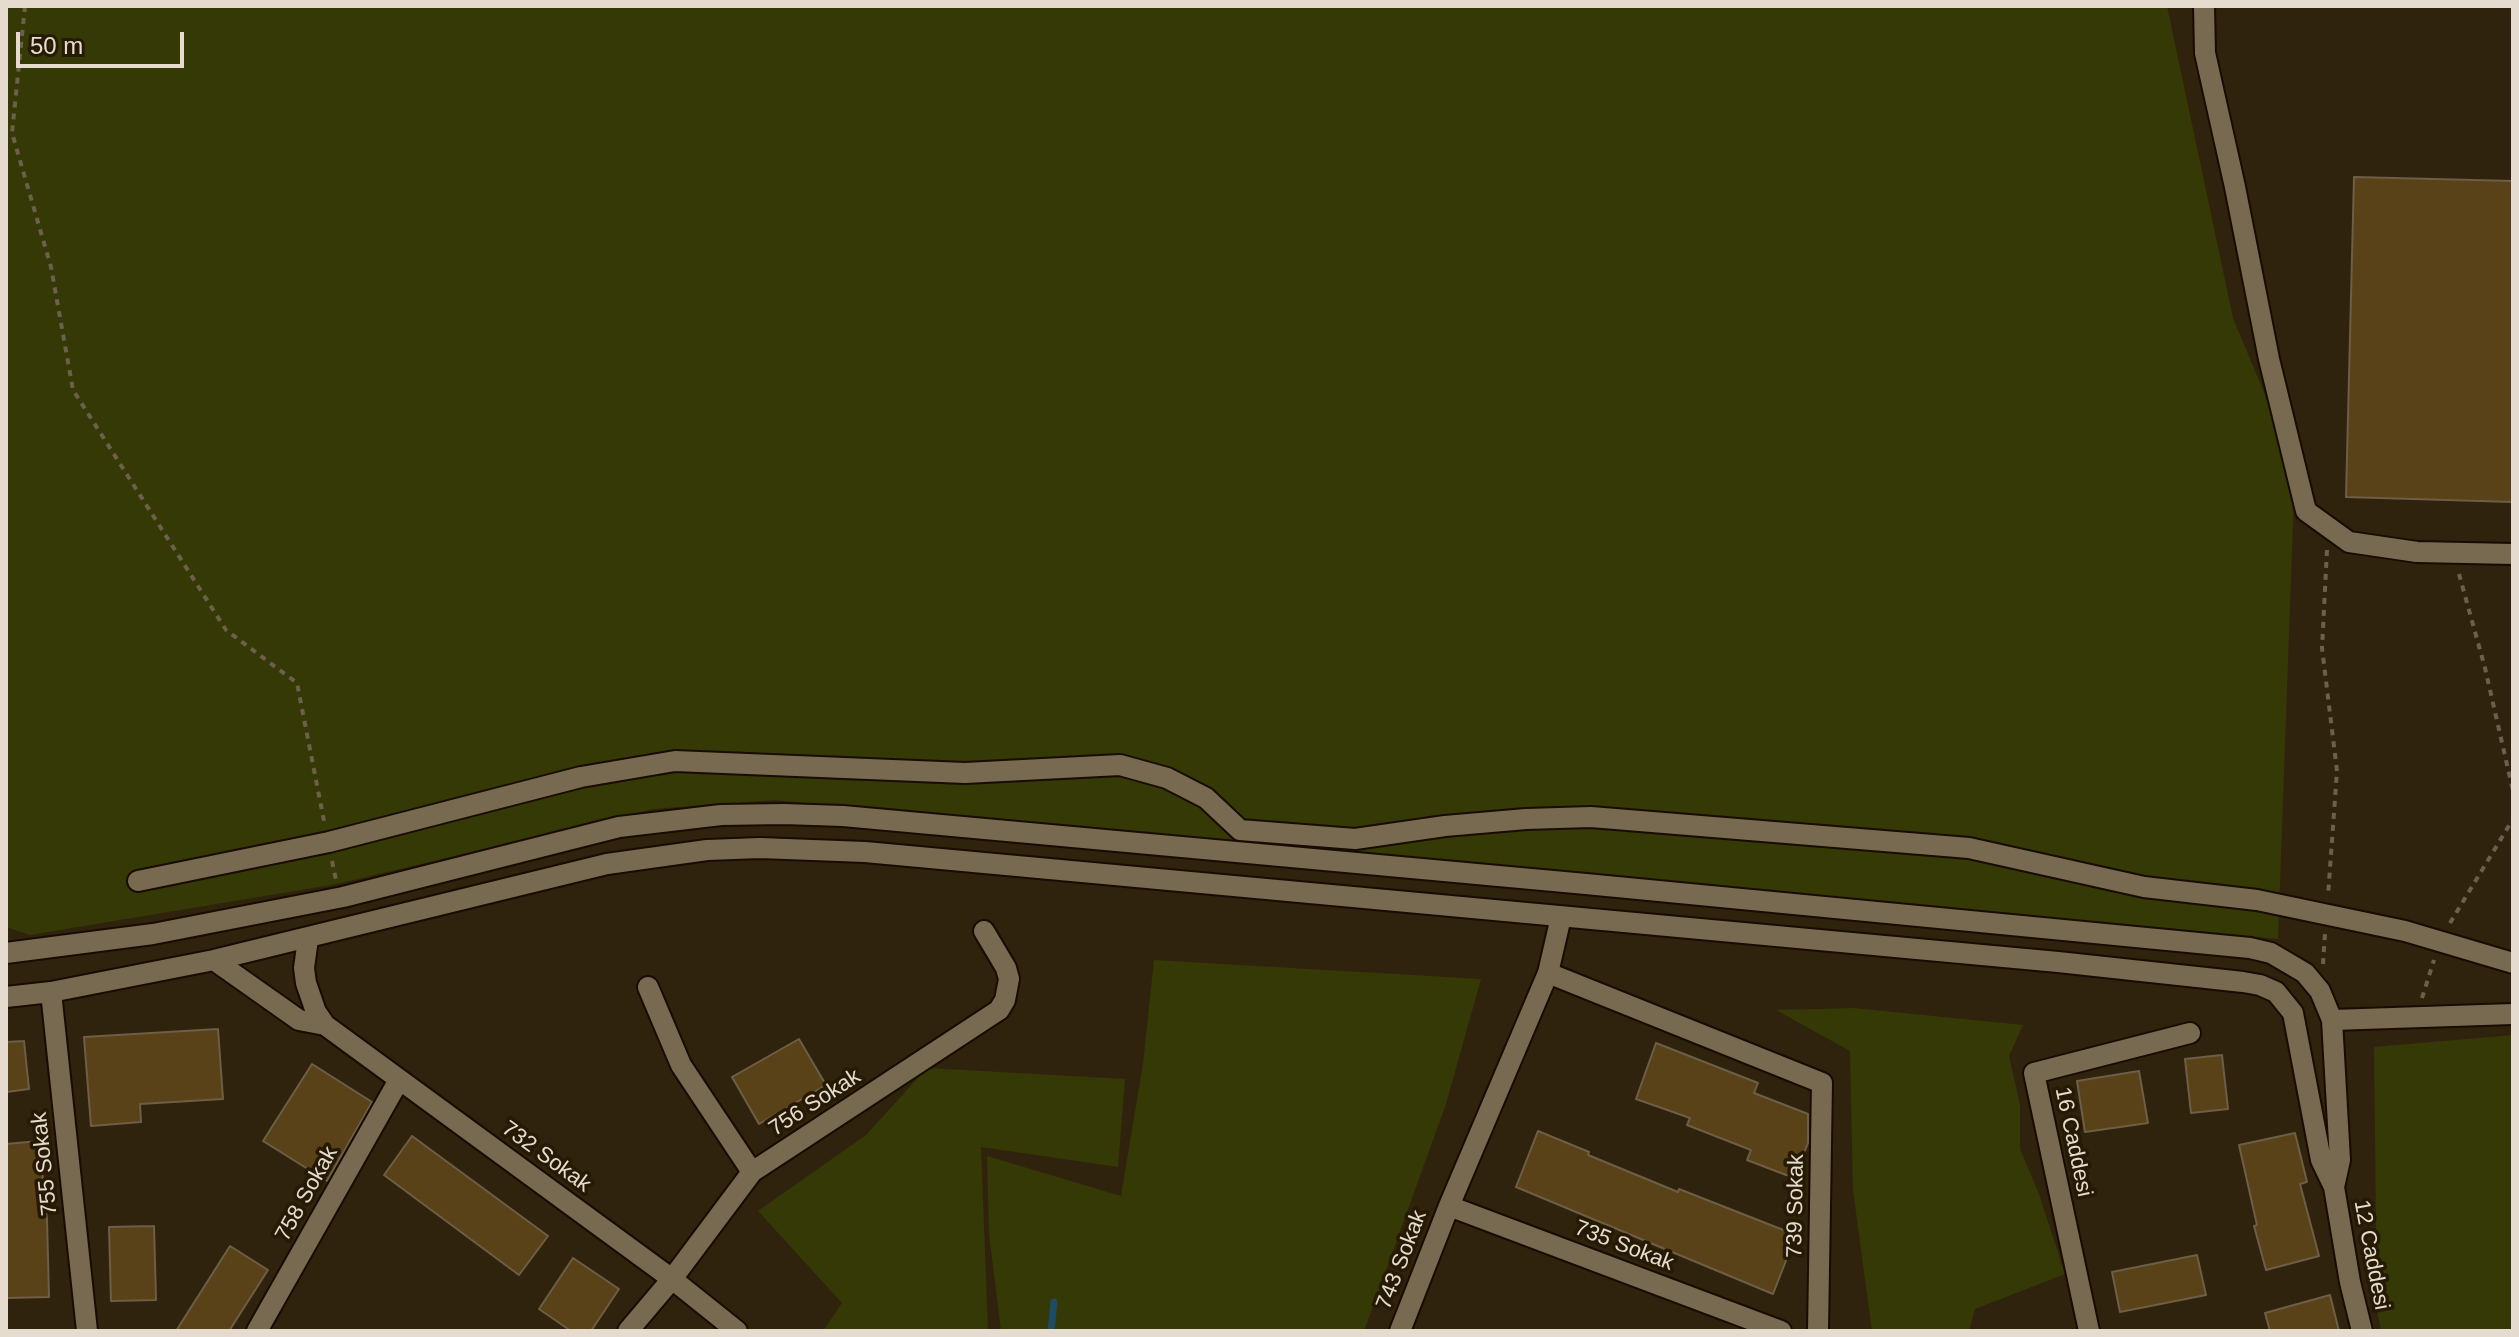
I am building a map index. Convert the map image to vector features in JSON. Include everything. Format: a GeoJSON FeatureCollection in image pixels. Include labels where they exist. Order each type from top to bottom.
{"type":"FeatureCollection","features":[{"type":"Feature","properties":{"kind":"street"},"geometry":{"type":"LineString","coordinates":[[2204,6],[2205,53],[2280,408],[2306,511],[2349,542],[2417,552],[2513,554]]}},
{"type":"Feature","properties":{"kind":"street"},"geometry":{"type":"LineString","coordinates":[[138,881],[329,842],[581,777],[675,761],[965,773],[1120,765],[1167,778],[1206,798],[1240,830],[1355,839],[1445,826],[1591,817],[1969,848],[2144,887],[2257,900],[2440,940],[2513,963]]}},
{"type":"Feature","properties":{"kind":"street"},"geometry":{"type":"LineString","coordinates":[[6,953],[153,934],[343,897],[619,827],[721,815],[783,814],[843,816],[2250,948],[2271,953],[2305,973],[2320,991],[2332,1020],[2340,1160],[2334,1187]]}},
{"type":"Feature","properties":{"kind":"street"},"geometry":{"type":"LineString","coordinates":[[6,997],[51,992],[214,960],[607,864],[707,850],[818,848],[2058,962],[2260,985],[2276,992],[2293,1013],[2321,1160],[2334,1187]]}},
{"type":"Feature","properties":{"kind":"street","name":"743 Sokak"},"geometry":{"type":"LineString","coordinates":[[1400,1331],[1449,1206],[1548,973],[1561,917]]}},
{"type":"Feature","properties":{"kind":"street","name":"756 Sokak"},"geometry":{"type":"LineString","coordinates":[[628,1331],[672,1279],[752,1172],[999,1010],[1005,1000],[1009,979],[1006,968],[984,931]]}},
{"type":"Feature","properties":{"kind":"street","name":"732 Sokak"},"geometry":{"type":"LineString","coordinates":[[308,939],[304,968],[306,983],[316,1012],[325,1025],[672,1279],[737,1331]]}},
{"type":"Feature","properties":{"kind":"street","name":"732 Sokak"},"geometry":{"type":"LineString","coordinates":[[214,960],[299,1020],[325,1025]]}},
{"type":"Feature","properties":{"kind":"street","name":"739 Sokak"},"geometry":{"type":"LineString","coordinates":[[1548,973],[1822,1083],[1818,1331]]}},
{"type":"Feature","properties":{"kind":"street"},"geometry":{"type":"LineString","coordinates":[[648,987],[681,1065],[752,1172]]}},
{"type":"Feature","properties":{"kind":"street","name":"755 Sokak"},"geometry":{"type":"LineString","coordinates":[[51,992],[87,1331]]}},
{"type":"Feature","properties":{"kind":"street"},"geometry":{"type":"LineString","coordinates":[[2332,1020],[2513,1014]]}},
{"type":"Feature","properties":{"kind":"street","name":"16 Caddesi"},"geometry":{"type":"LineString","coordinates":[[2089,1331],[2034,1073],[2190,1033]]}},
{"type":"Feature","properties":{"kind":"street","name":"758 Sokak"},"geometry":{"type":"LineString","coordinates":[[257,1331],[399,1080]]}},
{"type":"Feature","properties":{"kind":"street","name":"12 Caddesi"},"geometry":{"type":"LineString","coordinates":[[2334,1187],[2350,1282],[2362,1331]]}},
{"type":"Feature","properties":{"kind":"street","name":"735 Sokak"},"geometry":{"type":"LineString","coordinates":[[1449,1206],[1781,1331]]}},
{"type":"Feature","properties":{"kind":"path"},"geometry":{"type":"LineString","coordinates":[[25,6],[12,133],[51,267],[73,390],[226,630],[297,683],[337,884]]}},
{"type":"Feature","properties":{"kind":"path"},"geometry":{"type":"LineString","coordinates":[[2323,966],[2337,771],[2322,648],[2328,529]]}},
{"type":"Feature","properties":{"kind":"path"},"geometry":{"type":"LineString","coordinates":[[2453,553],[2485,668],[2513,791]]}},
{"type":"Feature","properties":{"kind":"path"},"geometry":{"type":"LineString","coordinates":[[2417,1016],[2440,940],[2513,819]]}},
{"type":"Feature","properties":{"kind":"green space"},"geometry":{"type":"Polygon","coordinates":[[[6,6],[2167,6],[2233,318],[2295,467],[2278,939],[775,800],[653,809],[337,884],[30,935],[6,927],[6,6]]]}},
{"type":"Feature","properties":{"kind":"green space"},"geometry":{"type":"Polygon","coordinates":[[[1154,960],[1481,979],[1446,1104],[1364,1331],[1001,1331],[989,1234],[987,1156],[1121,1196],[1143,1064],[1154,960]]]}},
{"type":"Feature","properties":{"kind":"green space"},"geometry":{"type":"Polygon","coordinates":[[[1854,1008],[2023,1025],[2009,1056],[2020,1105],[2020,1149],[2039,1194],[2065,1274],[1975,1309],[1969,1331],[1872,1331],[1853,1190],[1850,1051],[1776,1010],[1854,1008]]]}},
{"type":"Feature","properties":{"kind":"green space"},"geometry":{"type":"Polygon","coordinates":[[[2513,1035],[2513,1331],[2381,1331],[2377,1310],[2374,1047],[2513,1035]]]}},
{"type":"Feature","properties":{"kind":"green space"},"geometry":{"type":"Polygon","coordinates":[[[927,1068],[1125,1079],[1118,1167],[981,1147],[988,1331],[823,1331],[842,1303],[758,1211],[866,1135],[927,1068]]]}},
{"type":"Feature","properties":{"kind":"building"},"geometry":{"type":"Polygon","coordinates":[[[2354,177],[2513,181],[2513,502],[2346,497],[2354,177]]]}},
{"type":"Feature","properties":{"kind":"building"},"geometry":{"type":"Polygon","coordinates":[[[218,1029],[223,1099],[140,1104],[141,1122],[91,1126],[84,1037],[218,1029]]]}},
{"type":"Feature","properties":{"kind":"building"},"geometry":{"type":"Polygon","coordinates":[[[799,1039],[826,1085],[759,1124],[732,1077],[799,1039]]]}},
{"type":"Feature","properties":{"kind":"building"},"geometry":{"type":"Polygon","coordinates":[[[24,1041],[29,1089],[6,1092],[6,1042],[24,1041]]]}},
{"type":"Feature","properties":{"kind":"building"},"geometry":{"type":"Polygon","coordinates":[[[1656,1043],[1758,1083],[1754,1093],[1808,1114],[1808,1143],[1794,1178],[1747,1160],[1751,1150],[1687,1125],[1690,1118],[1636,1099],[1656,1043]]]}},
{"type":"Feature","properties":{"kind":"building"},"geometry":{"type":"Polygon","coordinates":[[[2222,1055],[2228,1109],[2191,1113],[2185,1059],[2222,1055]]]}},
{"type":"Feature","properties":{"kind":"building"},"geometry":{"type":"Polygon","coordinates":[[[312,1064],[372,1102],[327,1181],[263,1141],[312,1064]]]}},
{"type":"Feature","properties":{"kind":"building"},"geometry":{"type":"Polygon","coordinates":[[[2139,1071],[2148,1123],[2085,1132],[2077,1081],[2139,1071]]]}},
{"type":"Feature","properties":{"kind":"building"},"geometry":{"type":"Polygon","coordinates":[[[1538,1131],[1678,1192],[1679,1189],[1796,1235],[1773,1294],[1516,1187],[1538,1131]]]}},
{"type":"Feature","properties":{"kind":"building"},"geometry":{"type":"Polygon","coordinates":[[[2295,1133],[2307,1182],[2300,1184],[2319,1256],[2266,1270],[2254,1226],[2257,1225],[2239,1145],[2295,1133]]]}},
{"type":"Feature","properties":{"kind":"building"},"geometry":{"type":"Polygon","coordinates":[[[412,1136],[548,1236],[519,1275],[384,1175],[412,1136]]]}},
{"type":"Feature","properties":{"kind":"building"},"geometry":{"type":"Polygon","coordinates":[[[39,1141],[47,1219],[49,1297],[6,1298],[6,1144],[39,1141]]]}},
{"type":"Feature","properties":{"kind":"building"},"geometry":{"type":"Polygon","coordinates":[[[154,1226],[156,1300],[111,1301],[109,1227],[154,1226]]]}},
{"type":"Feature","properties":{"kind":"building"},"geometry":{"type":"Polygon","coordinates":[[[230,1246],[268,1270],[229,1331],[176,1331],[230,1246]]]}},
{"type":"Feature","properties":{"kind":"building"},"geometry":{"type":"Polygon","coordinates":[[[2197,1255],[2206,1295],[2120,1312],[2112,1272],[2197,1255]]]}},
{"type":"Feature","properties":{"kind":"building"},"geometry":{"type":"Polygon","coordinates":[[[573,1258],[619,1289],[591,1331],[571,1331],[539,1309],[573,1258]]]}},
{"type":"Feature","properties":{"kind":"building"},"geometry":{"type":"Polygon","coordinates":[[[2330,1295],[2339,1331],[2270,1331],[2265,1313],[2330,1295]]]}},
{"type":"Feature","properties":{"kind":"waterway"},"geometry":{"type":"LineString","coordinates":[[1051,1331],[1054,1302]]}}]}
